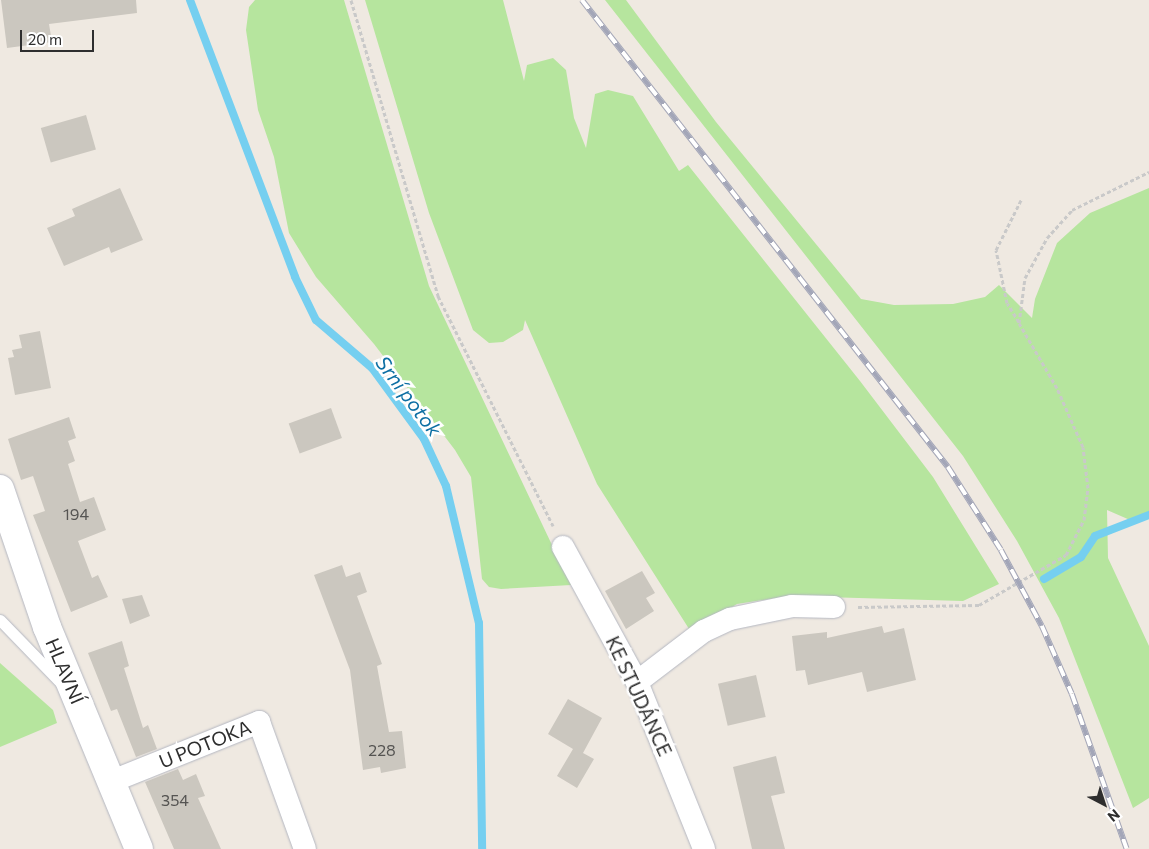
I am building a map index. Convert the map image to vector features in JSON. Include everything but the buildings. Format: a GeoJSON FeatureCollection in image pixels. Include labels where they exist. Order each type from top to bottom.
{"type":"FeatureCollection","features":[{"type":"Feature","properties":{"kind":"street","name":"HLAVNÍ"},"geometry":{"type":"LineString","coordinates":[[0,489],[47,627],[139,849]]}},
{"type":"Feature","properties":{"kind":"street","name":"KE STUDÁNCE"},"geometry":{"type":"LineString","coordinates":[[564,547],[637,682],[704,849]]}},
{"type":"Feature","properties":{"kind":"street"},"geometry":{"type":"LineString","coordinates":[[637,682],[704,631],[730,619],[792,606],[834,607]]}},
{"type":"Feature","properties":{"kind":"street","name":"U POTOKA"},"geometry":{"type":"LineString","coordinates":[[110,782],[259,722],[305,849]]}},
{"type":"Feature","properties":{"kind":"lane"},"geometry":{"type":"LineString","coordinates":[[0,620],[31,656],[78,698]]}},
{"type":"Feature","properties":{"kind":"path"},"geometry":{"type":"LineString","coordinates":[[351,0],[438,296],[564,547]]}},
{"type":"Feature","properties":{"kind":"path"},"geometry":{"type":"LineString","coordinates":[[1019,323],[1025,278],[1059,222],[1072,210],[1149,172]]}},
{"type":"Feature","properties":{"kind":"path"},"geometry":{"type":"LineString","coordinates":[[834,607],[979,605],[1049,568],[1066,555],[1084,520],[1088,488],[1083,447],[1057,388],[1007,303],[996,250],[1021,200]]}},
{"type":"Feature","properties":{"kind":"green space"},"geometry":{"type":"Polygon","coordinates":[[[255,0],[344,0],[429,286],[571,585],[501,589],[489,587],[482,579],[471,477],[455,450],[374,344],[316,277],[289,233],[274,157],[258,110],[246,30],[249,7],[255,0]]]}},
{"type":"Feature","properties":{"kind":"green space"},"geometry":{"type":"Polygon","coordinates":[[[365,0],[503,0],[524,81],[527,65],[553,58],[566,70],[574,118],[586,148],[595,94],[608,90],[633,96],[679,171],[688,165],[860,381],[933,477],[999,584],[963,601],[789,596],[737,604],[691,632],[597,484],[525,320],[523,330],[503,342],[489,343],[473,330],[429,213],[365,0]]]}},
{"type":"Feature","properties":{"kind":"green space"},"geometry":{"type":"Polygon","coordinates":[[[605,0],[626,0],[716,122],[861,299],[894,305],[953,304],[985,297],[999,285],[1032,318],[1035,299],[1057,243],[1090,213],[1149,188],[1149,512],[1130,520],[1107,510],[1108,558],[1149,646],[1149,798],[1133,808],[1059,618],[1017,541],[963,456],[605,0]]]}},
{"type":"Feature","properties":{"kind":"green space"},"geometry":{"type":"Polygon","coordinates":[[[0,663],[53,710],[57,723],[0,747],[0,663]]]}},
{"type":"Feature","properties":{"kind":"waterway","name":"Srní potok"},"geometry":{"type":"LineString","coordinates":[[190,0],[295,277],[316,320],[372,368],[424,439],[446,486],[479,623],[482,849]]}},
{"type":"Feature","properties":{"kind":"waterway"},"geometry":{"type":"LineString","coordinates":[[1044,579],[1081,557],[1095,536],[1149,515]]}},
{"type":"Feature","properties":{"kind":"railway"},"geometry":{"type":"LineString","coordinates":[[582,0],[948,467],[1001,550],[1042,626],[1072,694],[1127,849]]}}]}
